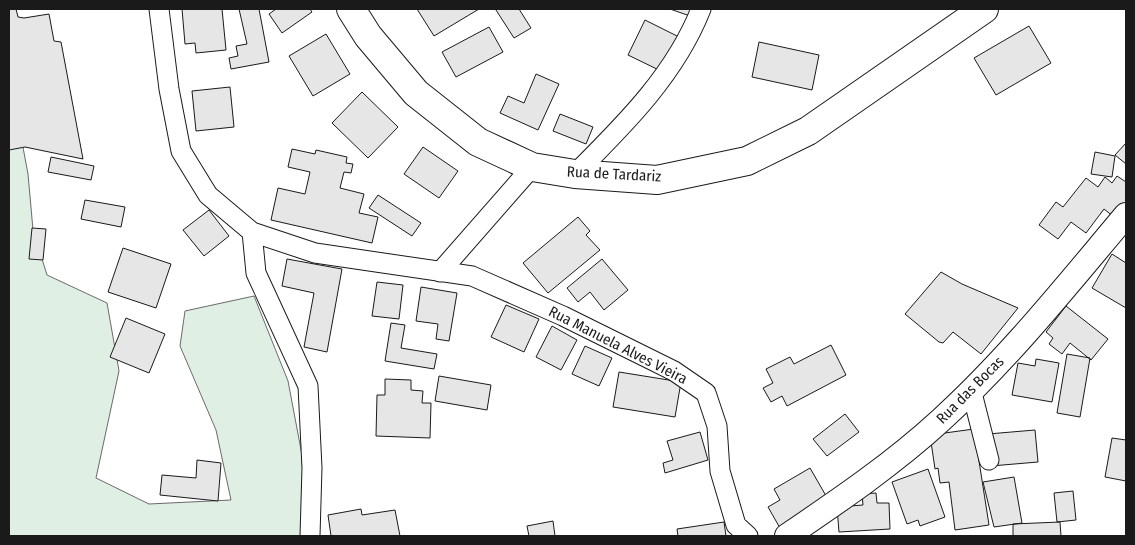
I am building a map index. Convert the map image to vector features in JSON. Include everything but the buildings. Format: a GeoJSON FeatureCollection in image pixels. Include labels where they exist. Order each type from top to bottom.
{"type":"FeatureCollection","features":[{"type":"Feature","properties":{"kind":"main road","name":"Rua de Tardariz"},"geometry":{"type":"LineString","coordinates":[[351,9],[368,36],[416,93],[478,142],[532,167],[575,174],[657,180],[748,161],[808,131],[984,9]]}},
{"type":"Feature","properties":{"kind":"street"},"geometry":{"type":"LineString","coordinates":[[159,9],[170,90],[181,151],[208,195],[252,232],[256,272],[308,386],[312,468],[310,536]]}},
{"type":"Feature","properties":{"kind":"street"},"geometry":{"type":"LineString","coordinates":[[575,174],[631,118],[666,73],[696,22],[701,9]]}},
{"type":"Feature","properties":{"kind":"street"},"geometry":{"type":"LineString","coordinates":[[440,272],[532,167]]}},
{"type":"Feature","properties":{"kind":"street","name":"Rua das Bocas"},"geometry":{"type":"LineString","coordinates":[[787,536],[860,486],[941,420],[1014,346],[1126,215]]}},
{"type":"Feature","properties":{"kind":"street","name":"Rua Manuela Alves Vieira"},"geometry":{"type":"LineString","coordinates":[[252,232],[315,253],[472,276],[563,316],[674,371],[706,393],[717,426],[720,471],[736,525],[748,536]]}},
{"type":"Feature","properties":{"kind":"street"},"geometry":{"type":"LineString","coordinates":[[972,389],[990,460]]}},
{"type":"Feature","properties":{"kind":"green space"},"geometry":{"type":"Polygon","coordinates":[[[22,142],[28,174],[33,230],[47,275],[107,303],[119,371],[96,478],[149,504],[231,500],[216,430],[180,346],[185,311],[254,296],[288,381],[302,455],[305,536],[9,536],[9,145],[22,142]]]}}]}
